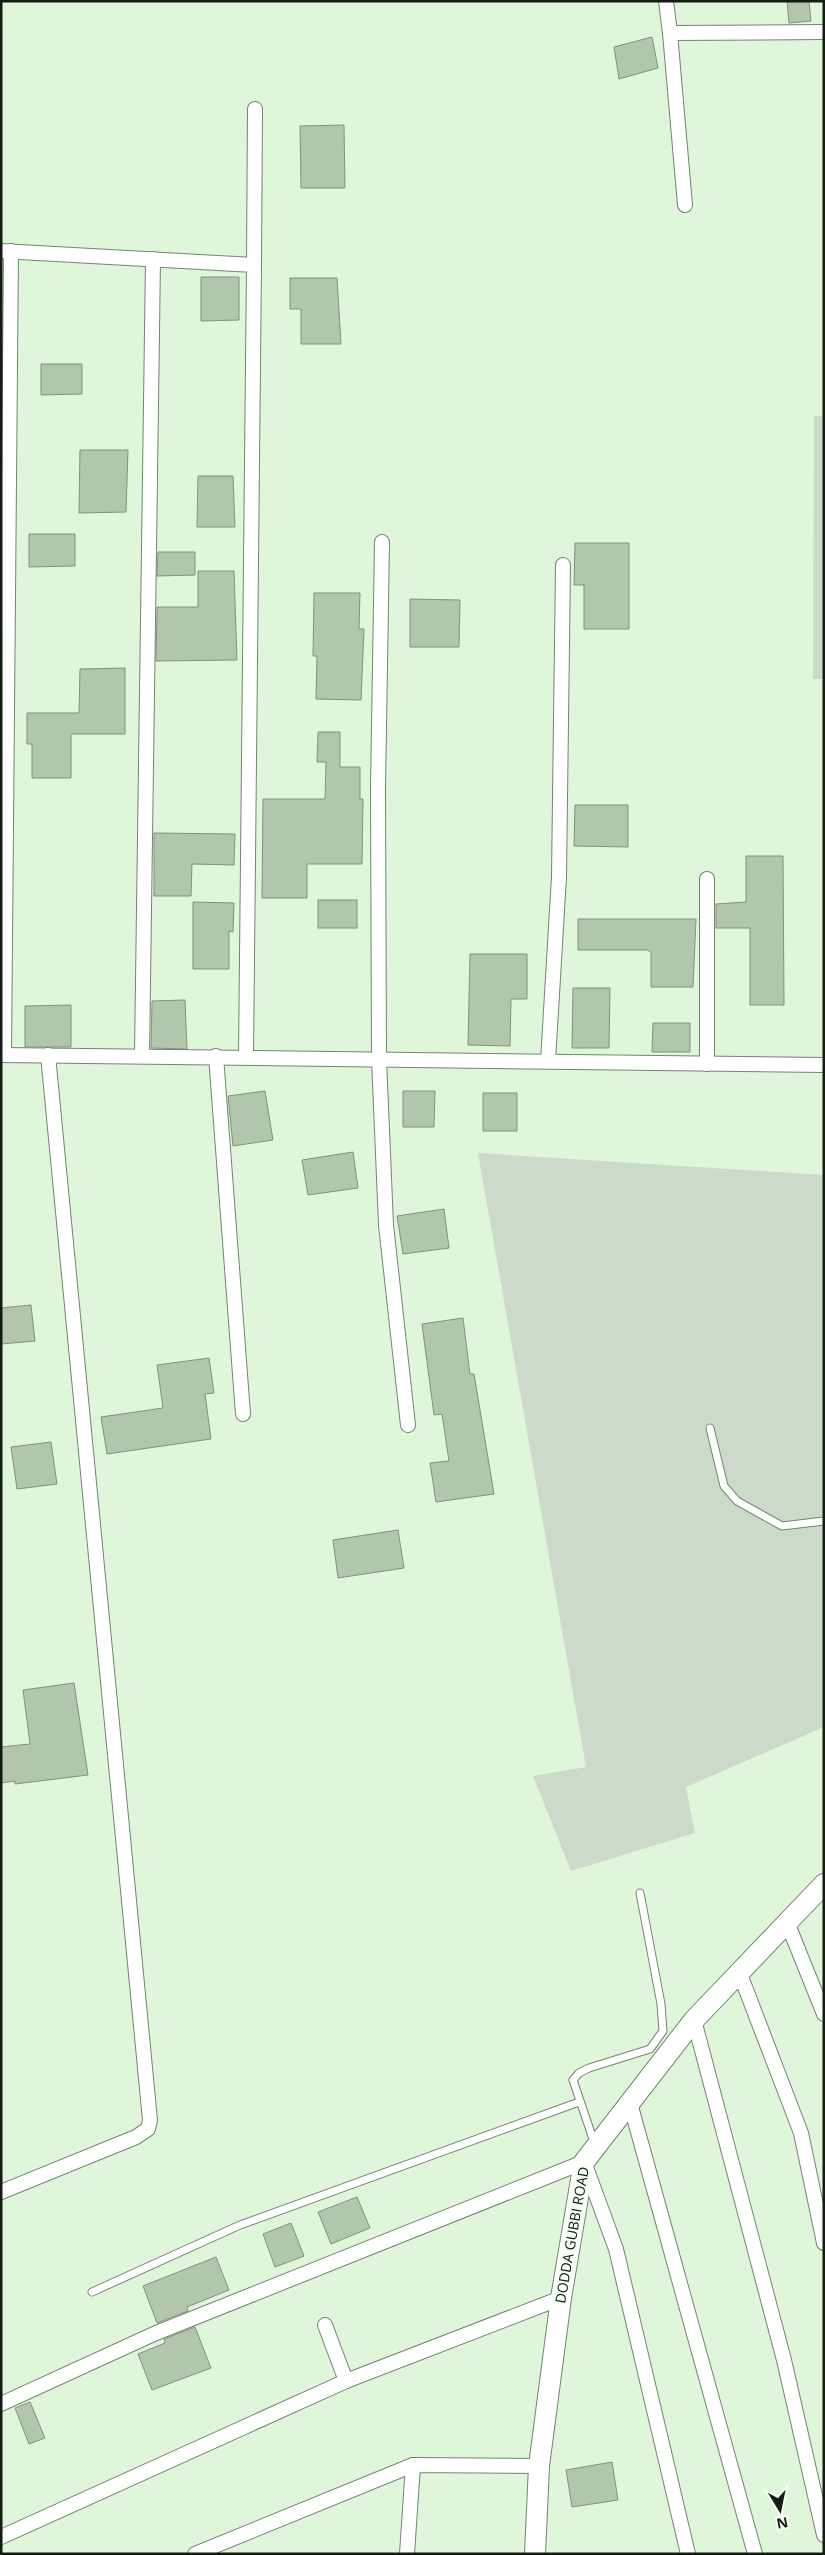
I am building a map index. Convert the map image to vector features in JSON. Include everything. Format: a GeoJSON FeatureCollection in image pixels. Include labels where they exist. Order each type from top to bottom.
{"type":"FeatureCollection","features":[{"type":"Feature","properties":{"kind":"main road","name":"DODDA GUBBI ROAD"},"geometry":{"type":"LineString","coordinates":[[535,2554],[539,2466],[561,2298],[590,2155],[694,2020],[824,1884]]}},
{"type":"Feature","properties":{"kind":"street"},"geometry":{"type":"LineString","coordinates":[[666,1],[685,205]]}},
{"type":"Feature","properties":{"kind":"street"},"geometry":{"type":"LineString","coordinates":[[670,33],[824,32]]}},
{"type":"Feature","properties":{"kind":"street"},"geometry":{"type":"LineString","coordinates":[[246,1057],[255,109]]}},
{"type":"Feature","properties":{"kind":"street"},"geometry":{"type":"LineString","coordinates":[[254,265],[6,251],[3,1055],[142,1055],[824,1065]]}},
{"type":"Feature","properties":{"kind":"street"},"geometry":{"type":"LineString","coordinates":[[142,1055],[153,259]]}},
{"type":"Feature","properties":{"kind":"street"},"geometry":{"type":"LineString","coordinates":[[382,542],[378,788],[379,1059],[386,1225],[408,1425]]}},
{"type":"Feature","properties":{"kind":"street"},"geometry":{"type":"LineString","coordinates":[[548,1061],[559,877],[563,565]]}},
{"type":"Feature","properties":{"kind":"street"},"geometry":{"type":"LineString","coordinates":[[707,879],[707,1064]]}},
{"type":"Feature","properties":{"kind":"street"},"geometry":{"type":"LineString","coordinates":[[1,2192],[136,2137],[148,2129],[150,2120],[48,1055]]}},
{"type":"Feature","properties":{"kind":"street"},"geometry":{"type":"LineString","coordinates":[[216,1056],[243,1414]]}},
{"type":"Feature","properties":{"kind":"street"},"geometry":{"type":"LineString","coordinates":[[787,1922],[824,2014]]}},
{"type":"Feature","properties":{"kind":"street"},"geometry":{"type":"LineString","coordinates":[[740,1974],[802,2133],[824,2243]]}},
{"type":"Feature","properties":{"kind":"street"},"geometry":{"type":"LineString","coordinates":[[694,2020],[784,2360],[824,2535]]}},
{"type":"Feature","properties":{"kind":"street"},"geometry":{"type":"LineString","coordinates":[[630,2103],[755,2554]]}},
{"type":"Feature","properties":{"kind":"street"},"geometry":{"type":"LineString","coordinates":[[1,2404],[156,2333],[590,2155],[616,2249],[688,2554]]}},
{"type":"Feature","properties":{"kind":"street"},"geometry":{"type":"LineString","coordinates":[[1,2537],[346,2381],[561,2298]]}},
{"type":"Feature","properties":{"kind":"street"},"geometry":{"type":"LineString","coordinates":[[325,2326],[346,2381]]}},
{"type":"Feature","properties":{"kind":"street"},"geometry":{"type":"LineString","coordinates":[[195,2554],[413,2465],[539,2466]]}},
{"type":"Feature","properties":{"kind":"street"},"geometry":{"type":"LineString","coordinates":[[407,2554],[413,2465]]}},
{"type":"Feature","properties":{"kind":"lane"},"geometry":{"type":"LineString","coordinates":[[710,1428],[724,1486],[737,1501],[782,1526],[824,1521]]}},
{"type":"Feature","properties":{"kind":"lane"},"geometry":{"type":"LineString","coordinates":[[590,2155],[572,2080],[579,2073],[650,2048],[663,2031],[661,2004],[640,1893]]}},
{"type":"Feature","properties":{"kind":"lane"},"geometry":{"type":"LineString","coordinates":[[92,2292],[240,2226],[578,2102]]}},
{"type":"Feature","properties":{"kind":"green space"},"geometry":{"type":"Polygon","coordinates":[[[814,416],[824,416],[824,679],[813,679],[814,416]]]}},
{"type":"Feature","properties":{"kind":"green space"},"geometry":{"type":"Polygon","coordinates":[[[478,1153],[824,1175],[824,1727],[686,1787],[695,1833],[571,1871],[533,1776],[586,1767],[478,1153]]]}},
{"type":"Feature","properties":{"kind":"building"},"geometry":{"type":"Polygon","coordinates":[[[787,1],[809,1],[811,21],[789,23],[787,1]]]}},
{"type":"Feature","properties":{"kind":"building"},"geometry":{"type":"Polygon","coordinates":[[[652,37],[658,68],[619,79],[614,47],[652,37]]]}},
{"type":"Feature","properties":{"kind":"building"},"geometry":{"type":"Polygon","coordinates":[[[344,125],[345,188],[301,188],[300,126],[344,125]]]}},
{"type":"Feature","properties":{"kind":"building"},"geometry":{"type":"Polygon","coordinates":[[[201,277],[239,277],[239,320],[201,321],[201,277]]]}},
{"type":"Feature","properties":{"kind":"building"},"geometry":{"type":"Polygon","coordinates":[[[290,278],[337,278],[341,344],[301,344],[301,309],[290,309],[290,278]]]}},
{"type":"Feature","properties":{"kind":"building"},"geometry":{"type":"Polygon","coordinates":[[[41,364],[82,364],[82,394],[41,395],[41,364]]]}},
{"type":"Feature","properties":{"kind":"building"},"geometry":{"type":"Polygon","coordinates":[[[80,450],[128,450],[126,512],[79,513],[80,450]]]}},
{"type":"Feature","properties":{"kind":"building"},"geometry":{"type":"Polygon","coordinates":[[[198,476],[233,476],[235,527],[197,527],[198,476]]]}},
{"type":"Feature","properties":{"kind":"building"},"geometry":{"type":"Polygon","coordinates":[[[29,534],[75,534],[75,566],[29,567],[29,534]]]}},
{"type":"Feature","properties":{"kind":"building"},"geometry":{"type":"Polygon","coordinates":[[[575,543],[629,543],[629,629],[584,629],[584,585],[574,585],[575,543]]]}},
{"type":"Feature","properties":{"kind":"building"},"geometry":{"type":"Polygon","coordinates":[[[158,552],[195,552],[195,575],[157,576],[158,552]]]}},
{"type":"Feature","properties":{"kind":"building"},"geometry":{"type":"Polygon","coordinates":[[[198,571],[234,571],[237,660],[156,661],[157,607],[198,607],[198,571]]]}},
{"type":"Feature","properties":{"kind":"building"},"geometry":{"type":"Polygon","coordinates":[[[314,593],[360,593],[359,629],[364,629],[361,700],[316,699],[317,656],[313,656],[314,593]]]}},
{"type":"Feature","properties":{"kind":"building"},"geometry":{"type":"Polygon","coordinates":[[[410,599],[460,600],[459,647],[410,647],[410,599]]]}},
{"type":"Feature","properties":{"kind":"building"},"geometry":{"type":"Polygon","coordinates":[[[125,668],[125,734],[71,734],[71,778],[32,778],[32,744],[27,744],[27,713],[79,713],[80,669],[125,668]]]}},
{"type":"Feature","properties":{"kind":"building"},"geometry":{"type":"Polygon","coordinates":[[[318,732],[340,732],[340,767],[360,767],[360,799],[363,799],[362,864],[307,864],[307,898],[262,898],[263,799],[325,799],[326,762],[317,762],[318,732]]]}},
{"type":"Feature","properties":{"kind":"building"},"geometry":{"type":"Polygon","coordinates":[[[575,805],[628,805],[628,847],[574,846],[575,805]]]}},
{"type":"Feature","properties":{"kind":"building"},"geometry":{"type":"Polygon","coordinates":[[[154,833],[235,834],[234,865],[192,864],[191,896],[154,896],[154,833]]]}},
{"type":"Feature","properties":{"kind":"building"},"geometry":{"type":"Polygon","coordinates":[[[746,856],[783,856],[784,1005],[750,1005],[750,928],[716,928],[716,904],[746,902],[746,856]]]}},
{"type":"Feature","properties":{"kind":"building"},"geometry":{"type":"Polygon","coordinates":[[[318,900],[357,900],[357,928],[318,928],[318,900]]]}},
{"type":"Feature","properties":{"kind":"building"},"geometry":{"type":"Polygon","coordinates":[[[193,902],[234,903],[233,932],[229,931],[229,969],[193,969],[193,902]]]}},
{"type":"Feature","properties":{"kind":"building"},"geometry":{"type":"Polygon","coordinates":[[[578,919],[696,919],[693,987],[651,987],[651,952],[647,950],[578,950],[578,919]]]}},
{"type":"Feature","properties":{"kind":"building"},"geometry":{"type":"Polygon","coordinates":[[[470,954],[527,954],[527,999],[511,999],[510,1046],[468,1045],[470,954]]]}},
{"type":"Feature","properties":{"kind":"building"},"geometry":{"type":"Polygon","coordinates":[[[573,988],[610,988],[609,1048],[572,1048],[573,988]]]}},
{"type":"Feature","properties":{"kind":"building"},"geometry":{"type":"Polygon","coordinates":[[[185,1000],[187,1049],[151,1048],[152,1001],[185,1000]]]}},
{"type":"Feature","properties":{"kind":"building"},"geometry":{"type":"Polygon","coordinates":[[[71,1005],[71,1047],[25,1047],[25,1006],[71,1005]]]}},
{"type":"Feature","properties":{"kind":"building"},"geometry":{"type":"Polygon","coordinates":[[[653,1023],[690,1023],[690,1052],[652,1052],[653,1023]]]}},
{"type":"Feature","properties":{"kind":"building"},"geometry":{"type":"Polygon","coordinates":[[[265,1091],[273,1140],[233,1146],[228,1096],[265,1091]]]}},
{"type":"Feature","properties":{"kind":"building"},"geometry":{"type":"Polygon","coordinates":[[[403,1091],[435,1091],[434,1127],[403,1127],[403,1091]]]}},
{"type":"Feature","properties":{"kind":"building"},"geometry":{"type":"Polygon","coordinates":[[[483,1093],[517,1093],[517,1131],[483,1131],[483,1093]]]}},
{"type":"Feature","properties":{"kind":"building"},"geometry":{"type":"Polygon","coordinates":[[[353,1152],[358,1188],[308,1195],[302,1160],[353,1152]]]}},
{"type":"Feature","properties":{"kind":"building"},"geometry":{"type":"Polygon","coordinates":[[[444,1209],[449,1248],[403,1254],[397,1216],[444,1209]]]}},
{"type":"Feature","properties":{"kind":"building"},"geometry":{"type":"Polygon","coordinates":[[[31,1305],[35,1341],[1,1344],[1,1308],[31,1305]]]}},
{"type":"Feature","properties":{"kind":"building"},"geometry":{"type":"Polygon","coordinates":[[[463,1318],[470,1374],[474,1374],[494,1494],[436,1502],[430,1463],[449,1461],[442,1414],[434,1415],[422,1324],[463,1318]]]}},
{"type":"Feature","properties":{"kind":"building"},"geometry":{"type":"Polygon","coordinates":[[[209,1358],[214,1393],[205,1394],[211,1439],[107,1454],[101,1417],[163,1408],[157,1365],[209,1358]]]}},
{"type":"Feature","properties":{"kind":"building"},"geometry":{"type":"Polygon","coordinates":[[[51,1442],[57,1484],[17,1489],[11,1447],[51,1442]]]}},
{"type":"Feature","properties":{"kind":"building"},"geometry":{"type":"Polygon","coordinates":[[[398,1530],[404,1568],[338,1578],[333,1540],[398,1530]]]}},
{"type":"Feature","properties":{"kind":"building"},"geometry":{"type":"Polygon","coordinates":[[[74,1683],[88,1775],[15,1784],[15,1781],[1,1783],[1,1747],[30,1744],[23,1690],[74,1683]]]}},
{"type":"Feature","properties":{"kind":"building"},"geometry":{"type":"Polygon","coordinates":[[[357,2197],[370,2228],[331,2244],[318,2212],[357,2197]]]}},
{"type":"Feature","properties":{"kind":"building"},"geometry":{"type":"Polygon","coordinates":[[[291,2223],[304,2256],[275,2267],[263,2234],[291,2223]]]}},
{"type":"Feature","properties":{"kind":"building"},"geometry":{"type":"Polygon","coordinates":[[[216,2257],[229,2290],[187,2307],[188,2311],[157,2323],[143,2286],[216,2257]]]}},
{"type":"Feature","properties":{"kind":"building"},"geometry":{"type":"Polygon","coordinates":[[[195,2327],[211,2368],[152,2390],[138,2354],[165,2343],[164,2339],[195,2327]]]}},
{"type":"Feature","properties":{"kind":"building"},"geometry":{"type":"Polygon","coordinates":[[[30,2402],[45,2438],[29,2444],[15,2408],[30,2402]]]}},
{"type":"Feature","properties":{"kind":"building"},"geometry":{"type":"Polygon","coordinates":[[[612,2462],[618,2500],[572,2507],[566,2470],[612,2462]]]}}]}
